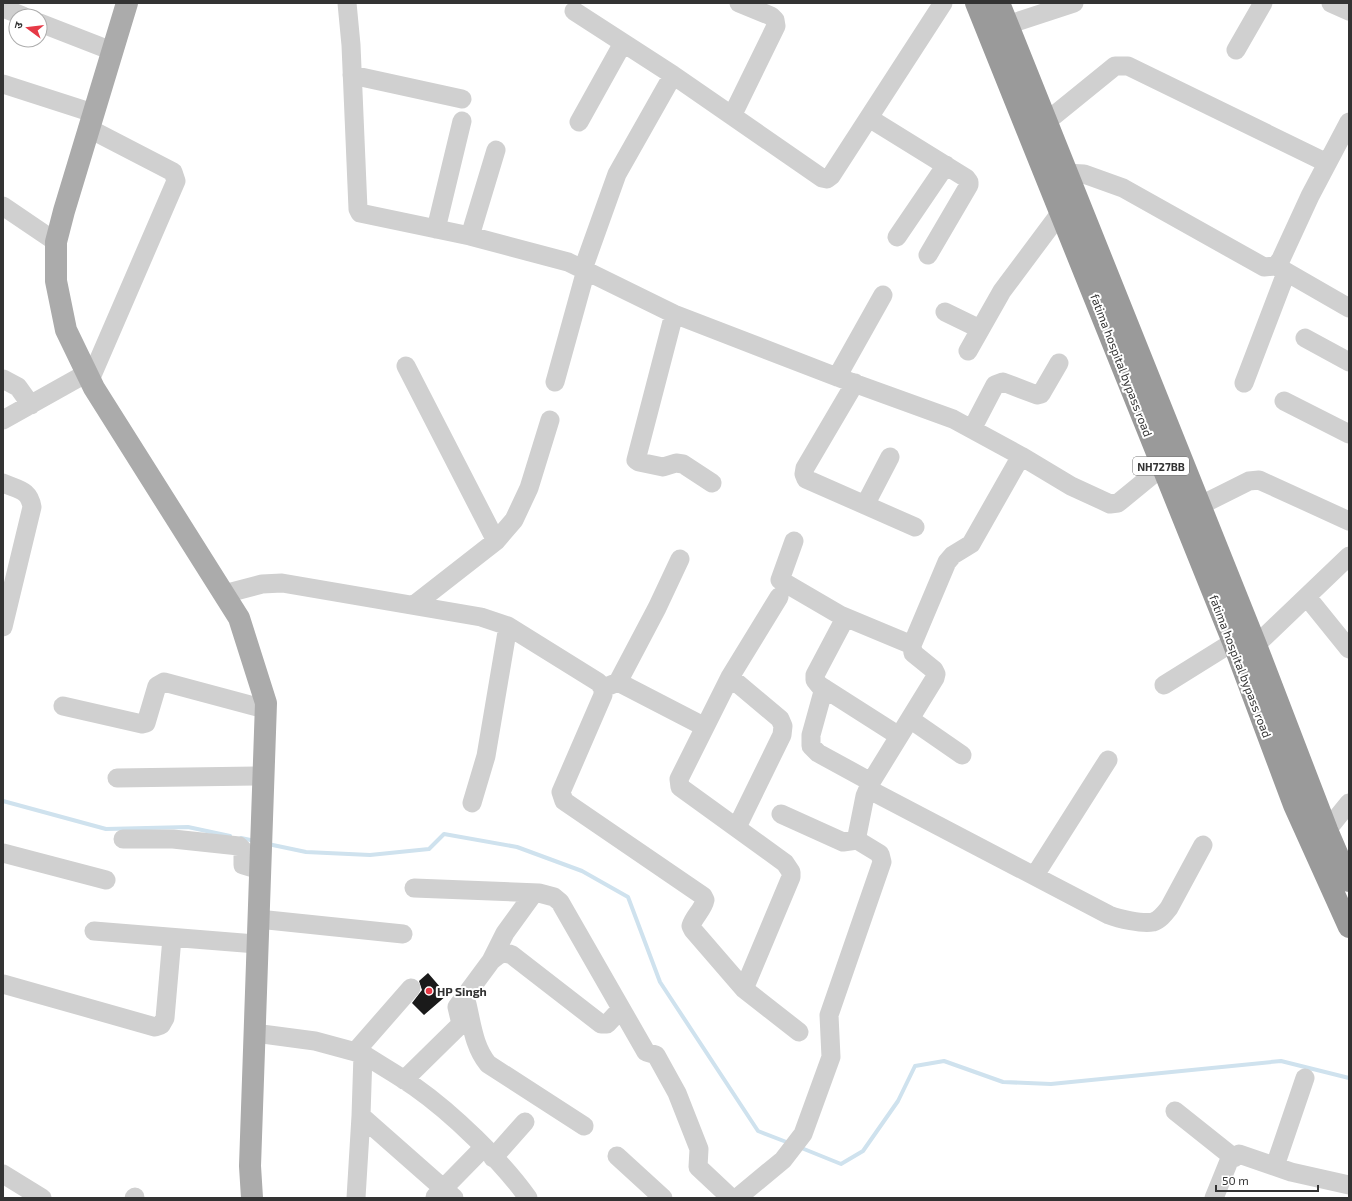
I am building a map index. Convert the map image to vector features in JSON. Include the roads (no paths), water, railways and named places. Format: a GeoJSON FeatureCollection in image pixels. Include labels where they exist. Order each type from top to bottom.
{"type":"FeatureCollection","features":[{"type":"Feature","properties":{"kind":"highway","name":"fatima hospital bypass road"},"geometry":{"type":"LineString","coordinates":[[976,3],[998,29],[1046,122],[1153,419],[1162,467],[1233,642],[1294,805],[1349,927]]}},
{"type":"Feature","properties":{"kind":"highway","name":"fatima hospital bypass road"},"geometry":{"type":"LineString","coordinates":[[998,3],[998,29],[1061,212],[1153,419],[1199,506],[1256,645],[1327,830],[1349,881]]}},
{"type":"Feature","properties":{"kind":"main road"},"geometry":{"type":"LineString","coordinates":[[127,3],[90,120],[56,242],[56,281],[66,330],[88,377],[239,618],[266,703],[262,784],[250,1166],[252,1198]]}},
{"type":"Feature","properties":{"kind":"street"},"geometry":{"type":"LineString","coordinates":[[347,3],[358,209],[360,213],[470,236],[560,259],[674,314],[846,380],[944,415],[1021,456],[1070,486],[1114,505],[1162,467]]}},
{"type":"Feature","properties":{"kind":"street"},"geometry":{"type":"LineString","coordinates":[[732,116],[776,26],[775,20],[771,16],[739,3]]}},
{"type":"Feature","properties":{"kind":"street"},"geometry":{"type":"LineString","coordinates":[[574,10],[673,75],[822,178],[827,179],[831,176],[943,3]]}},
{"type":"Feature","properties":{"kind":"street"},"geometry":{"type":"LineString","coordinates":[[998,29],[1074,3]]}},
{"type":"Feature","properties":{"kind":"street"},"geometry":{"type":"LineString","coordinates":[[1236,50],[1263,3]]}},
{"type":"Feature","properties":{"kind":"street"},"geometry":{"type":"LineString","coordinates":[[1331,3],[1349,11]]}},
{"type":"Feature","properties":{"kind":"street"},"geometry":{"type":"LineString","coordinates":[[48,26],[112,51]]}},
{"type":"Feature","properties":{"kind":"street"},"geometry":{"type":"LineString","coordinates":[[579,122],[623,43]]}},
{"type":"Feature","properties":{"kind":"street"},"geometry":{"type":"LineString","coordinates":[[1046,122],[1114,66],[1121,64],[1128,66],[1327,163]]}},
{"type":"Feature","properties":{"kind":"street"},"geometry":{"type":"LineString","coordinates":[[352,75],[462,99]]}},
{"type":"Feature","properties":{"kind":"street"},"geometry":{"type":"LineString","coordinates":[[555,382],[584,270],[617,174],[673,75]]}},
{"type":"Feature","properties":{"kind":"street"},"geometry":{"type":"LineString","coordinates":[[3,84],[90,120],[172,172],[176,181],[88,377],[3,420]]}},
{"type":"Feature","properties":{"kind":"street"},"geometry":{"type":"LineString","coordinates":[[869,118],[946,165],[966,178],[969,182],[969,185],[928,255]]}},
{"type":"Feature","properties":{"kind":"street"},"geometry":{"type":"LineString","coordinates":[[436,229],[462,121]]}},
{"type":"Feature","properties":{"kind":"street"},"geometry":{"type":"LineString","coordinates":[[1244,383],[1281,269],[1281,259],[1327,163],[1344,145],[1349,122]]}},
{"type":"Feature","properties":{"kind":"street"},"geometry":{"type":"LineString","coordinates":[[470,236],[496,150]]}},
{"type":"Feature","properties":{"kind":"street"},"geometry":{"type":"LineString","coordinates":[[897,237],[946,165]]}},
{"type":"Feature","properties":{"kind":"street"},"geometry":{"type":"LineString","coordinates":[[1065,173],[1084,174],[1123,188],[1264,268],[1281,269],[1349,308]]}},
{"type":"Feature","properties":{"kind":"street"},"geometry":{"type":"LineString","coordinates":[[3,206],[56,242]]}},
{"type":"Feature","properties":{"kind":"street"},"geometry":{"type":"LineString","coordinates":[[968,351],[1002,291],[1061,212]]}},
{"type":"Feature","properties":{"kind":"street"},"geometry":{"type":"LineString","coordinates":[[883,295],[846,380],[805,468],[804,474],[806,479],[916,526]]}},
{"type":"Feature","properties":{"kind":"street"},"geometry":{"type":"LineString","coordinates":[[946,312],[980,329]]}},
{"type":"Feature","properties":{"kind":"street"},"geometry":{"type":"LineString","coordinates":[[674,314],[636,460],[663,467],[676,463],[684,464],[712,483]]}},
{"type":"Feature","properties":{"kind":"street"},"geometry":{"type":"LineString","coordinates":[[1305,338],[1349,362]]}},
{"type":"Feature","properties":{"kind":"street"},"geometry":{"type":"LineString","coordinates":[[972,429],[998,382],[1003,382],[1034,396],[1041,394],[1059,363]]}},
{"type":"Feature","properties":{"kind":"street"},"geometry":{"type":"LineString","coordinates":[[406,366],[496,541]]}},
{"type":"Feature","properties":{"kind":"street"},"geometry":{"type":"LineString","coordinates":[[3,379],[18,388],[31,405]]}},
{"type":"Feature","properties":{"kind":"street"},"geometry":{"type":"LineString","coordinates":[[1284,401],[1349,434]]}},
{"type":"Feature","properties":{"kind":"street"},"geometry":{"type":"LineString","coordinates":[[414,605],[496,541],[514,520],[529,488],[550,420]]}},
{"type":"Feature","properties":{"kind":"street"},"geometry":{"type":"LineString","coordinates":[[857,840],[869,786],[935,678],[936,674],[913,653],[912,645],[947,562],[953,555],[971,544],[1021,456]]}},
{"type":"Feature","properties":{"kind":"street"},"geometry":{"type":"LineString","coordinates":[[865,505],[890,457]]}},
{"type":"Feature","properties":{"kind":"street"},"geometry":{"type":"LineString","coordinates":[[1199,506],[1249,481],[1259,480],[1349,521]]}},
{"type":"Feature","properties":{"kind":"street"},"geometry":{"type":"LineString","coordinates":[[3,483],[27,494],[31,499],[32,508],[3,627]]}},
{"type":"Feature","properties":{"kind":"street"},"geometry":{"type":"LineString","coordinates":[[794,541],[780,580],[840,615],[912,645]]}},
{"type":"Feature","properties":{"kind":"street"},"geometry":{"type":"LineString","coordinates":[[1256,645],[1349,556]]}},
{"type":"Feature","properties":{"kind":"street"},"geometry":{"type":"LineString","coordinates":[[680,559],[657,608],[604,695],[561,792],[561,797],[564,801],[703,896],[705,900],[704,905],[693,921],[691,926],[693,930],[744,989],[799,1032]]}},
{"type":"Feature","properties":{"kind":"street"},"geometry":{"type":"LineString","coordinates":[[224,594],[262,584],[282,583],[481,617],[508,626],[598,682],[610,685],[705,727]]}},
{"type":"Feature","properties":{"kind":"street"},"geometry":{"type":"LineString","coordinates":[[744,989],[791,877],[791,872],[786,863],[680,787],[678,783],[730,677],[779,597]]}},
{"type":"Feature","properties":{"kind":"street"},"geometry":{"type":"LineString","coordinates":[[1307,597],[1349,649]]}},
{"type":"Feature","properties":{"kind":"street"},"geometry":{"type":"LineString","coordinates":[[840,615],[842,618],[842,624],[815,675],[815,680],[824,688],[899,736]]}},
{"type":"Feature","properties":{"kind":"street"},"geometry":{"type":"LineString","coordinates":[[472,803],[486,756],[508,626]]}},
{"type":"Feature","properties":{"kind":"street"},"geometry":{"type":"LineString","coordinates":[[1164,685],[1233,642]]}},
{"type":"Feature","properties":{"kind":"street"},"geometry":{"type":"LineString","coordinates":[[730,677],[780,719],[783,726],[782,735],[737,827]]}},
{"type":"Feature","properties":{"kind":"street"},"geometry":{"type":"LineString","coordinates":[[63,706],[142,724],[146,723],[157,686],[164,682],[266,709]]}},
{"type":"Feature","properties":{"kind":"street"},"geometry":{"type":"LineString","coordinates":[[824,688],[811,735],[811,746],[818,753],[869,786],[1109,915],[1123,919],[1152,922],[1163,915],[1169,908],[1203,846]]}},
{"type":"Feature","properties":{"kind":"street"},"geometry":{"type":"LineString","coordinates":[[910,719],[962,755]]}},
{"type":"Feature","properties":{"kind":"street"},"geometry":{"type":"LineString","coordinates":[[1035,875],[1108,760]]}},
{"type":"Feature","properties":{"kind":"street"},"geometry":{"type":"LineString","coordinates":[[117,778],[262,784]]}},
{"type":"Feature","properties":{"kind":"street"},"geometry":{"type":"LineString","coordinates":[[1327,830],[1349,803]]}},
{"type":"Feature","properties":{"kind":"street"},"geometry":{"type":"LineString","coordinates":[[737,1198],[783,1160],[803,1134],[831,1057],[829,1015],[882,862],[880,854],[857,840],[843,842],[781,814]]}},
{"type":"Feature","properties":{"kind":"street"},"geometry":{"type":"LineString","coordinates":[[124,839],[172,839],[239,846],[243,850],[243,865],[260,867]]}},
{"type":"Feature","properties":{"kind":"street"},"geometry":{"type":"LineString","coordinates":[[3,853],[106,880]]}},
{"type":"Feature","properties":{"kind":"street"},"geometry":{"type":"LineString","coordinates":[[414,888],[547,894],[560,902],[646,1052],[656,1056],[677,1093],[699,1149],[698,1163],[700,1170],[731,1198]]}},
{"type":"Feature","properties":{"kind":"street"},"geometry":{"type":"LineString","coordinates":[[404,1080],[461,1024],[457,1007],[491,961],[506,933],[534,893]]}},
{"type":"Feature","properties":{"kind":"street"},"geometry":{"type":"LineString","coordinates":[[258,919],[403,934]]}},
{"type":"Feature","properties":{"kind":"street"},"geometry":{"type":"LineString","coordinates":[[94,931],[257,944]]}},
{"type":"Feature","properties":{"kind":"street"},"geometry":{"type":"LineString","coordinates":[[3,984],[155,1027],[161,1025],[165,1018],[172,938]]}},
{"type":"Feature","properties":{"kind":"street"},"geometry":{"type":"LineString","coordinates":[[491,961],[497,955],[504,953],[512,955],[601,1024],[607,1024],[621,1009]]}},
{"type":"Feature","properties":{"kind":"street"},"geometry":{"type":"LineString","coordinates":[[356,1198],[361,1116],[359,1053],[411,988]]}},
{"type":"Feature","properties":{"kind":"street"},"geometry":{"type":"LineString","coordinates":[[465,997],[477,1045],[481,1055],[488,1064],[584,1126]]}},
{"type":"Feature","properties":{"kind":"street"},"geometry":{"type":"LineString","coordinates":[[254,1033],[315,1041],[359,1053],[404,1080],[415,1087],[454,1119],[514,1179],[528,1198]]}},
{"type":"Feature","properties":{"kind":"street"},"geometry":{"type":"LineString","coordinates":[[1275,1166],[1305,1078]]}},
{"type":"Feature","properties":{"kind":"street"},"geometry":{"type":"LineString","coordinates":[[1175,1111],[1234,1158]]}},
{"type":"Feature","properties":{"kind":"street"},"geometry":{"type":"LineString","coordinates":[[361,1116],[444,1195],[488,1153],[525,1122]]}},
{"type":"Feature","properties":{"kind":"street"},"geometry":{"type":"LineString","coordinates":[[1214,1198],[1229,1161],[1239,1154],[1290,1172],[1349,1185]]}},
{"type":"Feature","properties":{"kind":"street"},"geometry":{"type":"LineString","coordinates":[[617,1156],[663,1198]]}},
{"type":"Feature","properties":{"kind":"street"},"geometry":{"type":"LineString","coordinates":[[6,1182],[42,1198]]}},
{"type":"Feature","properties":{"kind":"waterway"},"geometry":{"type":"LineString","coordinates":[[3,801],[106,829],[188,827],[230,836]]}},
{"type":"Feature","properties":{"kind":"waterway"},"geometry":{"type":"LineString","coordinates":[[268,844],[306,852],[370,855],[429,849],[444,834],[517,847],[582,871],[628,897],[660,982],[758,1131],[789,1143]]}},
{"type":"Feature","properties":{"kind":"waterway"},"geometry":{"type":"LineString","coordinates":[[241,838],[255,841]]}},
{"type":"Feature","properties":{"kind":"waterway"},"geometry":{"type":"LineString","coordinates":[[799,1147],[841,1164],[863,1151],[898,1101],[915,1066],[944,1061],[1003,1082],[1051,1084],[1281,1061],[1349,1078]]}},
{"type":"Feature","properties":{"kind":"place","name":"HP Singh"},"geometry":{"type":"Point","coordinates":[429,991]}}]}
